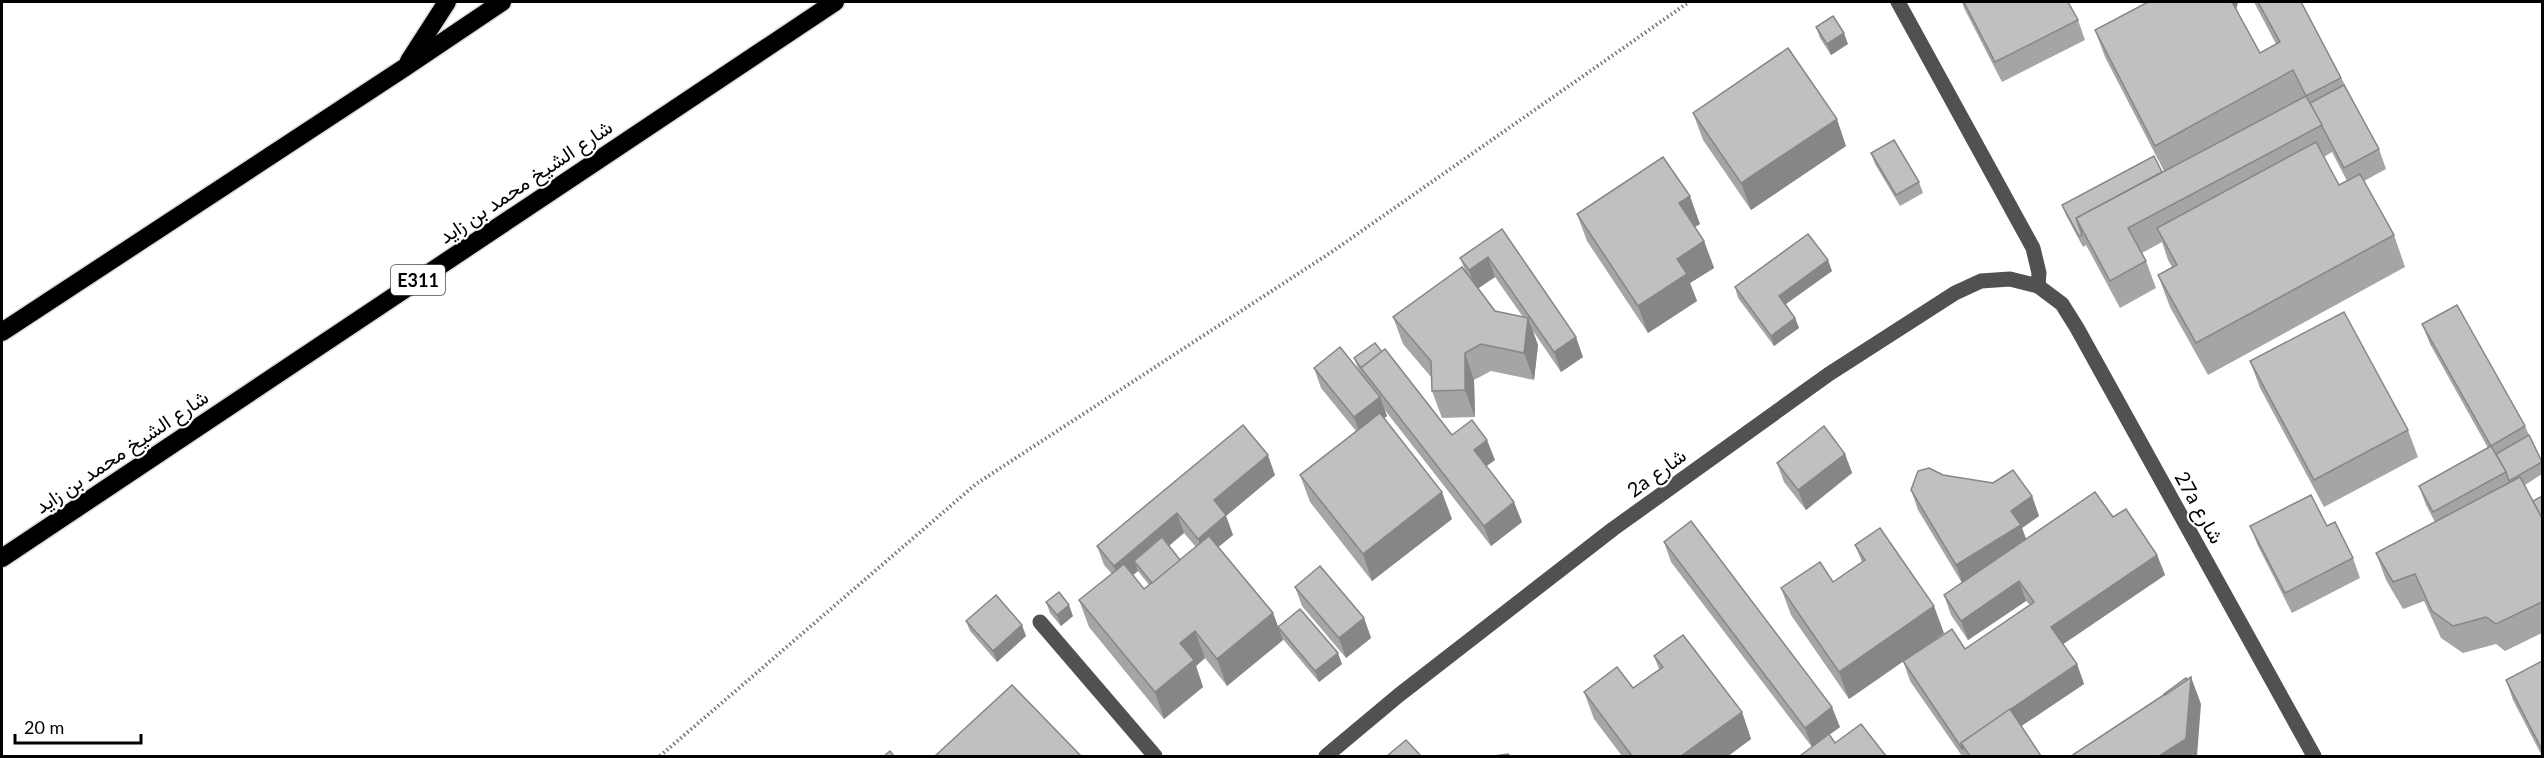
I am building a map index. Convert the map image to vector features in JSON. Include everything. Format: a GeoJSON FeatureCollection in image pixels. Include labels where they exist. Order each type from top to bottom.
{"type":"FeatureCollection","features":[{"type":"Feature","properties":{"kind":"highway"},"geometry":{"type":"LineString","coordinates":[[404,68],[447,2]]}},
{"type":"Feature","properties":{"kind":"highway"},"geometry":{"type":"LineString","coordinates":[[2,332],[502,2]]}},
{"type":"Feature","properties":{"kind":"highway","name":"شارع الشيخ محمد بن زايد"},"geometry":{"type":"LineString","coordinates":[[2,558],[835,2]]}},
{"type":"Feature","properties":{"kind":"street"},"geometry":{"type":"LineString","coordinates":[[1898,2],[2033,248],[2039,273],[2038,286]]}},
{"type":"Feature","properties":{"kind":"street","name":"2a شارع"},"geometry":{"type":"LineString","coordinates":[[1326,756],[1399,695],[1613,529],[1829,374],[1954,293],[1981,281],[2010,279],[2038,286]]}},
{"type":"Feature","properties":{"kind":"street","name":"27a شارع"},"geometry":{"type":"LineString","coordinates":[[2038,286],[2062,304],[2078,328],[2312,756]]}},
{"type":"Feature","properties":{"kind":"street"},"geometry":{"type":"LineString","coordinates":[[1040,622],[1155,756]]}},
{"type":"Feature","properties":{"kind":"path"},"geometry":{"type":"LineString","coordinates":[[660,756],[976,484],[1333,251],[1689,2]]}},
{"type":"Feature","properties":{"kind":"building"},"geometry":{"type":"Polygon","coordinates":[[[1964,2],[2068,2],[2078,20],[1995,62],[1964,2]]]}},
{"type":"Feature","properties":{"kind":"building"},"geometry":{"type":"Polygon","coordinates":[[[2148,2],[2232,2],[2260,53],[2280,42],[2258,2],[2301,2],[2341,78],[2306,96],[2293,70],[2155,146],[2095,30],[2148,2]]]}},
{"type":"Feature","properties":{"kind":"building"},"geometry":{"type":"Polygon","coordinates":[[[1833,16],[1844,33],[1827,44],[1816,27],[1833,16]]]}},
{"type":"Feature","properties":{"kind":"building"},"geometry":{"type":"Polygon","coordinates":[[[1788,48],[1837,119],[1741,183],[1693,113],[1788,48]]]}},
{"type":"Feature","properties":{"kind":"building"},"geometry":{"type":"Polygon","coordinates":[[[2344,85],[2379,149],[2344,168],[2310,103],[2344,85]]]}},
{"type":"Feature","properties":{"kind":"building"},"geometry":{"type":"Polygon","coordinates":[[[2306,96],[2322,125],[2128,228],[2146,261],[2110,281],[2076,218],[2306,96]]]}},
{"type":"Feature","properties":{"kind":"building"},"geometry":{"type":"Polygon","coordinates":[[[1894,140],[1919,182],[1896,195],[1871,153],[1894,140]]]}},
{"type":"Feature","properties":{"kind":"building"},"geometry":{"type":"Polygon","coordinates":[[[2316,142],[2339,185],[2360,174],[2394,235],[2196,343],[2158,275],[2177,265],[2157,228],[2316,142]]]}},
{"type":"Feature","properties":{"kind":"building"},"geometry":{"type":"Polygon","coordinates":[[[2154,156],[2162,172],[2076,218],[2082,235],[2079,236],[2062,205],[2154,156]]]}},
{"type":"Feature","properties":{"kind":"building"},"geometry":{"type":"Polygon","coordinates":[[[1663,157],[1690,196],[1679,203],[1704,241],[1677,259],[1687,274],[1638,306],[1577,214],[1663,157]]]}},
{"type":"Feature","properties":{"kind":"building"},"geometry":{"type":"Polygon","coordinates":[[[1502,229],[1576,337],[1554,352],[1488,257],[1469,270],[1460,258],[1502,229]]]}},
{"type":"Feature","properties":{"kind":"building"},"geometry":{"type":"Polygon","coordinates":[[[1808,234],[1828,260],[1779,296],[1795,318],[1771,336],[1735,287],[1808,234]]]}},
{"type":"Feature","properties":{"kind":"building"},"geometry":{"type":"Polygon","coordinates":[[[1462,267],[1495,311],[1528,318],[1524,353],[1481,344],[1465,353],[1465,390],[1432,391],[1431,361],[1393,317],[1462,267]]]}},
{"type":"Feature","properties":{"kind":"building"},"geometry":{"type":"Polygon","coordinates":[[[2457,305],[2525,426],[2491,446],[2422,324],[2457,305]]]}},
{"type":"Feature","properties":{"kind":"building"},"geometry":{"type":"Polygon","coordinates":[[[2344,312],[2408,430],[2314,480],[2250,361],[2344,312]]]}},
{"type":"Feature","properties":{"kind":"building"},"geometry":{"type":"Polygon","coordinates":[[[1375,343],[1382,352],[1361,368],[1354,358],[1375,343]]]}},
{"type":"Feature","properties":{"kind":"building"},"geometry":{"type":"Polygon","coordinates":[[[1340,347],[1380,397],[1354,417],[1314,368],[1340,347]]]}},
{"type":"Feature","properties":{"kind":"building"},"geometry":{"type":"Polygon","coordinates":[[[1385,349],[1452,435],[1472,420],[1487,440],[1474,450],[1514,502],[1484,526],[1361,368],[1385,349]]]}},
{"type":"Feature","properties":{"kind":"building"},"geometry":{"type":"Polygon","coordinates":[[[1380,413],[1442,492],[1363,554],[1300,475],[1380,413]]]}},
{"type":"Feature","properties":{"kind":"building"},"geometry":{"type":"Polygon","coordinates":[[[1243,425],[1268,455],[1214,500],[1226,515],[1198,539],[1177,513],[1114,566],[1097,546],[1243,425]]]}},
{"type":"Feature","properties":{"kind":"building"},"geometry":{"type":"Polygon","coordinates":[[[1824,426],[1845,454],[1798,490],[1777,463],[1824,426]]]}},
{"type":"Feature","properties":{"kind":"building"},"geometry":{"type":"Polygon","coordinates":[[[2529,435],[2542,462],[2509,481],[2496,454],[2529,435]]]}},
{"type":"Feature","properties":{"kind":"building"},"geometry":{"type":"Polygon","coordinates":[[[2491,446],[2506,472],[2433,512],[2419,486],[2491,446]]]}},
{"type":"Feature","properties":{"kind":"building"},"geometry":{"type":"Polygon","coordinates":[[[1929,468],[1943,475],[1993,483],[2013,470],[2032,496],[2011,511],[2021,525],[1956,565],[1911,490],[1918,471],[1929,468]]]}},
{"type":"Feature","properties":{"kind":"building"},"geometry":{"type":"Polygon","coordinates":[[[2520,477],[2542,518],[2542,602],[2496,624],[2486,617],[2453,626],[2432,611],[2415,574],[2393,582],[2376,553],[2520,477]]]}},
{"type":"Feature","properties":{"kind":"building"},"geometry":{"type":"Polygon","coordinates":[[[2095,492],[2113,517],[2126,509],[2157,555],[2051,627],[2077,664],[1961,743],[1963,750],[1903,661],[1952,629],[1965,649],[2034,602],[2019,581],[1961,621],[1944,595],[2095,492]]]}},
{"type":"Feature","properties":{"kind":"building"},"geometry":{"type":"Polygon","coordinates":[[[2311,495],[2327,526],[2335,522],[2353,558],[2285,593],[2250,526],[2311,495]]]}},
{"type":"Feature","properties":{"kind":"building"},"geometry":{"type":"Polygon","coordinates":[[[2542,496],[2542,518],[2533,501],[2542,496]]]}},
{"type":"Feature","properties":{"kind":"building"},"geometry":{"type":"Polygon","coordinates":[[[1691,521],[1832,707],[1805,728],[1664,542],[1691,521]]]}},
{"type":"Feature","properties":{"kind":"building"},"geometry":{"type":"Polygon","coordinates":[[[1880,528],[1934,606],[1839,672],[1781,588],[1820,562],[1833,582],[1865,560],[1855,545],[1880,528]]]}},
{"type":"Feature","properties":{"kind":"building"},"geometry":{"type":"Polygon","coordinates":[[[1209,536],[1273,613],[1217,659],[1195,631],[1180,643],[1194,660],[1155,692],[1079,600],[1124,564],[1144,589],[1209,536]]]}},
{"type":"Feature","properties":{"kind":"building"},"geometry":{"type":"Polygon","coordinates":[[[1162,537],[1180,560],[1152,583],[1134,561],[1162,537]]]}},
{"type":"Feature","properties":{"kind":"building"},"geometry":{"type":"Polygon","coordinates":[[[1320,566],[1364,618],[1339,638],[1295,587],[1320,566]]]}},
{"type":"Feature","properties":{"kind":"building"},"geometry":{"type":"Polygon","coordinates":[[[1059,592],[1069,605],[1057,615],[1046,602],[1059,592]]]}},
{"type":"Feature","properties":{"kind":"building"},"geometry":{"type":"Polygon","coordinates":[[[996,595],[1022,625],[993,651],[966,621],[996,595]]]}},
{"type":"Feature","properties":{"kind":"building"},"geometry":{"type":"Polygon","coordinates":[[[1300,609],[1338,653],[1315,671],[1278,627],[1300,609]]]}},
{"type":"Feature","properties":{"kind":"building"},"geometry":{"type":"Polygon","coordinates":[[[1683,635],[1742,712],[1681,756],[1632,756],[1584,692],[1617,667],[1633,688],[1663,667],[1654,656],[1683,635]]]}},
{"type":"Feature","properties":{"kind":"building"},"geometry":{"type":"Polygon","coordinates":[[[2542,661],[2542,750],[2506,680],[2542,661]]]}},
{"type":"Feature","properties":{"kind":"building"},"geometry":{"type":"Polygon","coordinates":[[[2191,677],[2186,739],[2159,756],[2071,756],[2191,677]]]}},
{"type":"Feature","properties":{"kind":"building"},"geometry":{"type":"Polygon","coordinates":[[[2186,678],[2187,680],[2164,694],[2186,678]]]}},
{"type":"Feature","properties":{"kind":"building"},"geometry":{"type":"Polygon","coordinates":[[[1012,685],[1081,756],[935,756],[1012,685]]]}},
{"type":"Feature","properties":{"kind":"building"},"geometry":{"type":"Polygon","coordinates":[[[2010,709],[2041,756],[1970,756],[1961,743],[2010,709]]]}},
{"type":"Feature","properties":{"kind":"building"},"geometry":{"type":"Polygon","coordinates":[[[1861,724],[1886,756],[1800,756],[1829,734],[1835,743],[1861,724]]]}},
{"type":"Feature","properties":{"kind":"building"},"geometry":{"type":"Polygon","coordinates":[[[1406,740],[1421,756],[1387,756],[1406,740]]]}},
{"type":"Feature","properties":{"kind":"building"},"geometry":{"type":"Polygon","coordinates":[[[890,751],[894,756],[884,756],[890,751]]]}}]}
